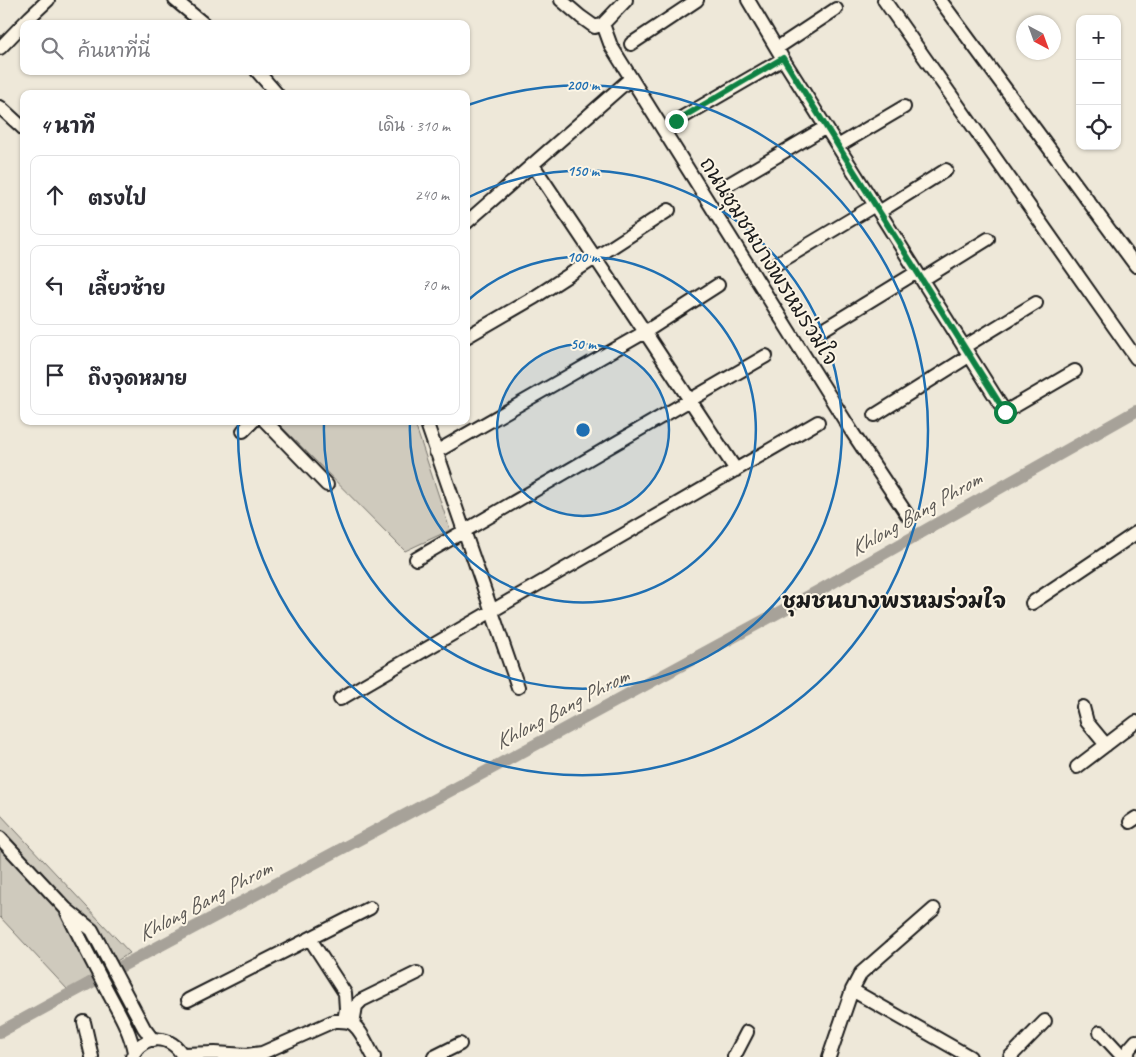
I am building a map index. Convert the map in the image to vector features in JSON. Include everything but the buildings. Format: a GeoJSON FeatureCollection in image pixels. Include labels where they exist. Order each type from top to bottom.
{"type":"FeatureCollection","features":[{"type":"Feature","properties":{"kind":"street"},"geometry":{"type":"LineString","coordinates":[[27,20],[48,0]]}},
{"type":"Feature","properties":{"kind":"street"},"geometry":{"type":"LineString","coordinates":[[175,0],[199,20]]}},
{"type":"Feature","properties":{"kind":"street"},"geometry":{"type":"LineString","coordinates":[[561,0],[595,27],[603,24],[626,0]]}},
{"type":"Feature","properties":{"kind":"street"},"geometry":{"type":"LineString","coordinates":[[631,44],[698,0]]}},
{"type":"Feature","properties":{"kind":"street"},"geometry":{"type":"LineString","coordinates":[[748,0],[1005,412],[1075,370]]}},
{"type":"Feature","properties":{"kind":"street"},"geometry":{"type":"LineString","coordinates":[[884,0],[1136,358]]}},
{"type":"Feature","properties":{"kind":"street"},"geometry":{"type":"LineString","coordinates":[[940,0],[1136,266]]}},
{"type":"Feature","properties":{"kind":"street"},"geometry":{"type":"LineString","coordinates":[[676,121],[780,53],[836,9]]}},
{"type":"Feature","properties":{"kind":"street","name":"ถนนชุมชนบางพรหมร่วมใจ"},"geometry":{"type":"LineString","coordinates":[[603,24],[611,46],[852,432],[908,516]]}},
{"type":"Feature","properties":{"kind":"street"},"geometry":{"type":"LineString","coordinates":[[0,48],[20,27]]}},
{"type":"Feature","properties":{"kind":"street"},"geometry":{"type":"LineString","coordinates":[[260,75],[274,90]]}},
{"type":"Feature","properties":{"kind":"street"},"geometry":{"type":"LineString","coordinates":[[470,220],[631,78]]}},
{"type":"Feature","properties":{"kind":"street"},"geometry":{"type":"LineString","coordinates":[[0,107],[20,126]]}},
{"type":"Feature","properties":{"kind":"street"},"geometry":{"type":"LineString","coordinates":[[838,146],[904,107]]}},
{"type":"Feature","properties":{"kind":"street"},"geometry":{"type":"LineString","coordinates":[[724,187],[826,127]]}},
{"type":"Feature","properties":{"kind":"street"},"geometry":{"type":"LineString","coordinates":[[533,165],[736,470]]}},
{"type":"Feature","properties":{"kind":"street"},"geometry":{"type":"LineString","coordinates":[[773,266],[946,170]]}},
{"type":"Feature","properties":{"kind":"street"},"geometry":{"type":"LineString","coordinates":[[470,335],[535,297],[669,210]]}},
{"type":"Feature","properties":{"kind":"street"},"geometry":{"type":"LineString","coordinates":[[819,332],[988,239]]}},
{"type":"Feature","properties":{"kind":"street"},"geometry":{"type":"LineString","coordinates":[[436,452],[645,332],[718,285]]}},
{"type":"Feature","properties":{"kind":"street"},"geometry":{"type":"LineString","coordinates":[[875,415],[1036,303]]}},
{"type":"Feature","properties":{"kind":"street"},"geometry":{"type":"LineString","coordinates":[[416,559],[766,356]]}},
{"type":"Feature","properties":{"kind":"street"},"geometry":{"type":"LineString","coordinates":[[340,699],[818,422]]}},
{"type":"Feature","properties":{"kind":"street"},"geometry":{"type":"LineString","coordinates":[[243,431],[249,425]]}},
{"type":"Feature","properties":{"kind":"street"},"geometry":{"type":"LineString","coordinates":[[269,425],[327,484]]}},
{"type":"Feature","properties":{"kind":"street"},"geometry":{"type":"LineString","coordinates":[[427,425],[518,686]]}},
{"type":"Feature","properties":{"kind":"street"},"geometry":{"type":"LineString","coordinates":[[1032,604],[1136,533]]}},
{"type":"Feature","properties":{"kind":"street"},"geometry":{"type":"LineString","coordinates":[[1084,707],[1087,722],[1106,745]]}},
{"type":"Feature","properties":{"kind":"street"},"geometry":{"type":"LineString","coordinates":[[1077,767],[1136,722]]}},
{"type":"Feature","properties":{"kind":"street"},"geometry":{"type":"LineString","coordinates":[[0,838],[66,909],[92,930],[144,1028],[153,1040]]}},
{"type":"Feature","properties":{"kind":"street"},"geometry":{"type":"LineString","coordinates":[[188,1000],[370,908]]}},
{"type":"Feature","properties":{"kind":"street"},"geometry":{"type":"LineString","coordinates":[[66,909],[132,1039],[133,1054]]}},
{"type":"Feature","properties":{"kind":"street"},"geometry":{"type":"LineString","coordinates":[[829,1057],[852,990],[861,973],[934,909]]}},
{"type":"Feature","properties":{"kind":"street"},"geometry":{"type":"LineString","coordinates":[[310,939],[345,993],[348,1022],[360,1034],[374,1057]]}},
{"type":"Feature","properties":{"kind":"street"},"geometry":{"type":"LineString","coordinates":[[348,1022],[356,1006],[362,1000],[417,972]]}},
{"type":"Feature","properties":{"kind":"street"},"geometry":{"type":"LineString","coordinates":[[852,990],[970,1057]]}},
{"type":"Feature","properties":{"kind":"street"},"geometry":{"type":"LineString","coordinates":[[133,1054],[140,1045],[148,1040],[158,1039],[167,1040],[174,1044],[183,1056],[215,1053],[247,1055],[262,1053],[334,1021],[348,1022]]}},
{"type":"Feature","properties":{"kind":"street"},"geometry":{"type":"LineString","coordinates":[[1010,1057],[1045,1021]]}},
{"type":"Feature","properties":{"kind":"street"},"geometry":{"type":"LineString","coordinates":[[84,1022],[92,1057]]}},
{"type":"Feature","properties":{"kind":"street"},"geometry":{"type":"LineString","coordinates":[[734,1057],[747,1032]]}},
{"type":"Feature","properties":{"kind":"street"},"geometry":{"type":"LineString","coordinates":[[1100,1032],[1125,1057],[1136,1041]]}},
{"type":"Feature","properties":{"kind":"street"},"geometry":{"type":"LineString","coordinates":[[434,1057],[460,1044]]}},
{"type":"Feature","properties":{"kind":"shaded area"},"geometry":{"type":"Polygon","coordinates":[[[280,425],[415,425],[450,530],[405,551],[280,425]]]}},
{"type":"Feature","properties":{"kind":"shaded area"},"geometry":{"type":"Polygon","coordinates":[[[0,814],[130,953],[68,990],[0,917],[0,814]]]}},
{"type":"Feature","properties":{"kind":"waterway","name":"Khlong Bang Phrom"},"geometry":{"type":"LineString","coordinates":[[0,1032],[818,591],[1136,411]]}},
{"type":"Feature","properties":{"kind":"district","name":"ชุมชนบางพรหมร่วมใจ"},"geometry":{"type":"Point","coordinates":[894,600]}},
{"type":"Feature","properties":{"kind":"route"},"geometry":{"type":"LineString","coordinates":[[676,121],[783,58],[1005,412]]}}]}
